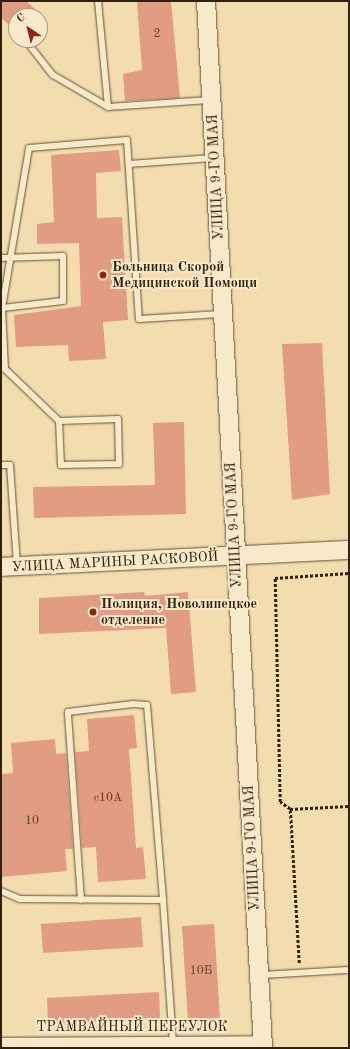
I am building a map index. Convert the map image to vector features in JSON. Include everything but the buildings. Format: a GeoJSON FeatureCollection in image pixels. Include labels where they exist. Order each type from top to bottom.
{"type":"FeatureCollection","features":[{"type":"Feature","properties":{"kind":"main road","name":"УЛИЦА 9-ГО МАЯ"},"geometry":{"type":"LineString","coordinates":[[206,1],[263,1045]]}},
{"type":"Feature","properties":{"kind":"main road","name":"УЛИЦА МАРИНЫ РАСКОВОЙ"},"geometry":{"type":"LineString","coordinates":[[9,567],[236,556],[266,552],[349,550]]}},
{"type":"Feature","properties":{"kind":"street","name":"ТРАМВАЙНЫЙ ПЕРЕУЛОК"},"geometry":{"type":"LineString","coordinates":[[1,1044],[173,1043],[263,1045]]}},
{"type":"Feature","properties":{"kind":"lane"},"geometry":{"type":"LineString","coordinates":[[98,1],[108,107]]}},
{"type":"Feature","properties":{"kind":"lane"},"geometry":{"type":"LineString","coordinates":[[32,48],[53,75],[108,107],[212,100]]}},
{"type":"Feature","properties":{"kind":"lane"},"geometry":{"type":"LineString","coordinates":[[59,421],[118,419],[120,464],[61,464],[59,421],[6,369],[2,308],[29,148],[127,140],[139,319],[223,314]]}},
{"type":"Feature","properties":{"kind":"lane"},"geometry":{"type":"LineString","coordinates":[[129,164],[215,158]]}},
{"type":"Feature","properties":{"kind":"lane"},"geometry":{"type":"LineString","coordinates":[[1,258],[63,256],[63,301],[2,308]]}},
{"type":"Feature","properties":{"kind":"lane"},"geometry":{"type":"LineString","coordinates":[[1,465],[10,464],[9,567]]}},
{"type":"Feature","properties":{"kind":"lane"},"geometry":{"type":"LineString","coordinates":[[80,900],[68,712],[133,704],[147,705],[173,1043]]}},
{"type":"Feature","properties":{"kind":"lane"},"geometry":{"type":"LineString","coordinates":[[1,891],[20,899],[163,900]]}},
{"type":"Feature","properties":{"kind":"lane"},"geometry":{"type":"LineString","coordinates":[[259,975],[349,970]]}},
{"type":"Feature","properties":{"kind":"path"},"geometry":{"type":"LineString","coordinates":[[349,573],[275,578],[280,802],[290,809],[349,806]]}},
{"type":"Feature","properties":{"kind":"path"},"geometry":{"type":"LineString","coordinates":[[290,809],[299,973]]}},
{"type":"Feature","properties":{"kind":"place","name":"Больница Скорой Медицинской Помощи"},"geometry":{"type":"Point","coordinates":[103,275]}},
{"type":"Feature","properties":{"kind":"place","name":"Полиция, Новолипецкое отделение"},"geometry":{"type":"Point","coordinates":[93,612]}}]}
